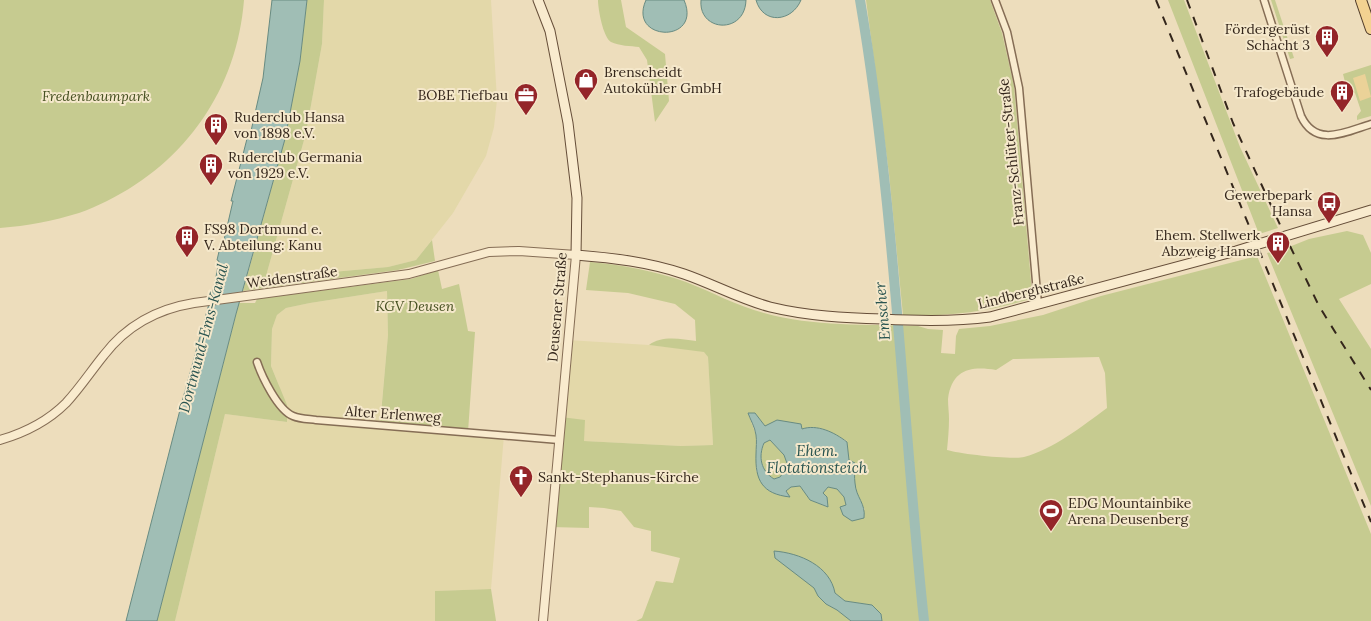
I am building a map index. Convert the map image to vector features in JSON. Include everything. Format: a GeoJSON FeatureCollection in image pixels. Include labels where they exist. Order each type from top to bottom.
{"type":"FeatureCollection","features":[{"type":"Feature","properties":{"kind":"main road","name":"Deusener Straße"},"geometry":{"type":"LineString","coordinates":[[538,0],[550,31],[568,123],[577,198],[576,255]]}},
{"type":"Feature","properties":{"kind":"main road"},"geometry":{"type":"LineString","coordinates":[[1361,0],[1371,29]]}},
{"type":"Feature","properties":{"kind":"main road","name":"Lindberghstraße"},"geometry":{"type":"LineString","coordinates":[[576,255],[626,260],[659,266],[685,274],[745,299],[786,310],[815,315],[876,319],[972,320],[990,317],[1236,252],[1371,210]]}},
{"type":"Feature","properties":{"kind":"street","name":"Franz-Schlüter-Straße"},"geometry":{"type":"LineString","coordinates":[[995,0],[1007,32],[1019,88],[1038,304]]}},
{"type":"Feature","properties":{"kind":"street"},"geometry":{"type":"LineString","coordinates":[[1264,0],[1305,124],[1316,134],[1331,136],[1371,124]]}},
{"type":"Feature","properties":{"kind":"street","name":"Weidenstraße"},"geometry":{"type":"LineString","coordinates":[[0,440],[32,428],[64,405],[75,394],[117,340],[137,323],[162,310],[194,303],[409,274],[489,252],[519,251],[576,255]]}},
{"type":"Feature","properties":{"kind":"street","name":"Deusener Straße"},"geometry":{"type":"LineString","coordinates":[[543,621],[576,255]]}},
{"type":"Feature","properties":{"kind":"street","name":"Alter Erlenweg"},"geometry":{"type":"LineString","coordinates":[[256,362],[275,398],[286,412],[294,417],[559,440]]}},
{"type":"Feature","properties":{"kind":"shaded area"},"geometry":{"type":"Polygon","coordinates":[[[324,0],[491,0],[497,100],[494,127],[486,156],[453,213],[416,260],[388,267],[277,277],[266,276],[306,133],[322,44],[324,0]]]}},
{"type":"Feature","properties":{"kind":"shaded area"},"geometry":{"type":"Polygon","coordinates":[[[387,291],[388,335],[380,422],[504,435],[491,589],[436,591],[435,621],[175,621],[225,414],[287,422],[279,385],[271,366],[272,329],[277,315],[286,308],[387,291]]]}},
{"type":"Feature","properties":{"kind":"shaded area"},"geometry":{"type":"Polygon","coordinates":[[[567,340],[649,345],[704,351],[708,357],[713,445],[681,446],[584,441],[561,417],[567,340]]]}},
{"type":"Feature","properties":{"kind":"green space","name":"Fredenbaumpark"},"geometry":{"type":"Polygon","coordinates":[[[0,0],[244,0],[239,33],[231,63],[218,92],[202,119],[183,144],[161,166],[135,185],[107,201],[82,212],[40,223],[0,228],[0,0]]]}},
{"type":"Feature","properties":{"kind":"green space"},"geometry":{"type":"Polygon","coordinates":[[[307,0],[324,0],[322,44],[306,133],[266,276],[277,277],[388,267],[416,260],[432,240],[435,261],[398,270],[243,291],[285,139],[300,61],[307,0]]]}},
{"type":"Feature","properties":{"kind":"green space"},"geometry":{"type":"Polygon","coordinates":[[[598,0],[621,0],[626,27],[665,54],[669,101],[655,122],[647,60],[639,47],[618,44],[608,39],[602,22],[598,0]]]}},
{"type":"Feature","properties":{"kind":"green space"},"geometry":{"type":"Polygon","coordinates":[[[866,0],[990,0],[1002,33],[1014,86],[1032,293],[1027,300],[966,313],[903,315],[889,174],[866,0]]]}},
{"type":"Feature","properties":{"kind":"green space"},"geometry":{"type":"Polygon","coordinates":[[[1168,0],[1184,0],[1240,147],[1278,228],[1259,234],[1168,0]]]}},
{"type":"Feature","properties":{"kind":"green space"},"geometry":{"type":"Polygon","coordinates":[[[1271,0],[1275,0],[1294,58],[1290,59],[1271,0]]]}},
{"type":"Feature","properties":{"kind":"green space"},"geometry":{"type":"Polygon","coordinates":[[[1371,65],[1371,116],[1357,120],[1357,116],[1361,111],[1355,93],[1350,96],[1345,95],[1348,91],[1346,85],[1342,87],[1345,82],[1343,74],[1371,65]]]}},
{"type":"Feature","properties":{"kind":"green space"},"geometry":{"type":"Polygon","coordinates":[[[1347,231],[1363,235],[1371,253],[1371,284],[1339,299],[1371,349],[1371,506],[1267,253],[1309,239],[1347,231]]]}},
{"type":"Feature","properties":{"kind":"green space"},"geometry":{"type":"Polygon","coordinates":[[[1257,256],[1371,534],[1371,621],[882,621],[881,614],[872,605],[845,601],[835,593],[783,564],[815,588],[818,596],[826,604],[851,621],[636,621],[642,618],[656,581],[673,583],[680,558],[651,551],[651,531],[634,527],[621,511],[589,507],[589,528],[551,527],[561,417],[585,420],[584,441],[681,446],[713,445],[708,357],[704,352],[649,345],[665,339],[696,341],[695,320],[675,304],[628,293],[586,290],[590,262],[627,267],[663,275],[686,282],[744,307],[802,321],[918,326],[943,330],[941,353],[955,354],[956,336],[959,329],[990,326],[1043,315],[1101,296],[1257,256]],[[1099,357],[1013,359],[996,370],[979,369],[964,372],[958,376],[950,389],[948,399],[947,450],[986,456],[1018,458],[1046,449],[1107,408],[1105,373],[1099,357]],[[748,413],[756,435],[756,471],[789,496],[786,491],[791,487],[800,486],[810,500],[827,507],[827,497],[823,493],[828,487],[837,489],[844,497],[846,505],[865,510],[854,483],[855,474],[849,461],[847,441],[817,428],[801,429],[765,426],[755,414],[748,413]]]}},
{"type":"Feature","properties":{"kind":"green space","name":"KGV Deusen"},"geometry":{"type":"Polygon","coordinates":[[[438,270],[442,289],[459,284],[468,331],[475,332],[468,432],[380,425],[388,335],[387,291],[286,308],[277,315],[272,329],[271,366],[287,405],[287,422],[225,414],[175,621],[157,621],[239,303],[255,303],[257,299],[411,279],[438,270]]]}},
{"type":"Feature","properties":{"kind":"green space"},"geometry":{"type":"Polygon","coordinates":[[[770,440],[784,455],[788,466],[780,477],[774,479],[766,472],[761,458],[764,443],[770,440]]]}},
{"type":"Feature","properties":{"kind":"green space"},"geometry":{"type":"Polygon","coordinates":[[[491,589],[496,621],[435,621],[435,591],[491,589]]]}},
{"type":"Feature","properties":{"kind":"sand"},"geometry":{"type":"Polygon","coordinates":[[[1365,74],[1371,97],[1360,101],[1353,78],[1365,74]]]}},
{"type":"Feature","properties":{"kind":"water","name":"Dortmund-Ems-Kanal"},"geometry":{"type":"Polygon","coordinates":[[[272,0],[307,0],[300,61],[285,139],[236,314],[157,621],[126,621],[215,282],[219,261],[217,260],[222,239],[224,240],[233,201],[231,201],[249,131],[251,131],[263,78],[272,0]]]}},
{"type":"Feature","properties":{"kind":"water"},"geometry":{"type":"Polygon","coordinates":[[[646,0],[684,0],[687,14],[683,24],[675,30],[665,32],[655,30],[647,24],[643,14],[646,0]]]}},
{"type":"Feature","properties":{"kind":"water"},"geometry":{"type":"Polygon","coordinates":[[[701,0],[746,0],[744,11],[738,19],[731,24],[722,25],[714,23],[707,18],[702,11],[701,0]]]}},
{"type":"Feature","properties":{"kind":"water"},"geometry":{"type":"Polygon","coordinates":[[[756,0],[801,0],[791,13],[778,18],[765,14],[756,0]]]}},
{"type":"Feature","properties":{"kind":"water","name":"Ehem. Flotationsteich"},"geometry":{"type":"Polygon","coordinates":[[[748,413],[755,413],[765,426],[777,420],[801,424],[802,429],[819,428],[837,435],[847,442],[849,460],[855,463],[856,488],[864,508],[864,518],[852,521],[843,515],[840,507],[846,505],[844,497],[837,489],[828,487],[823,493],[827,497],[828,507],[810,500],[800,486],[791,487],[786,491],[790,497],[773,493],[767,489],[762,484],[757,471],[756,435],[748,413]],[[770,440],[764,443],[761,453],[762,463],[766,472],[774,479],[780,477],[788,466],[784,455],[770,440]]]}},
{"type":"Feature","properties":{"kind":"water"},"geometry":{"type":"Polygon","coordinates":[[[774,551],[803,558],[820,568],[827,575],[835,593],[845,601],[872,605],[881,614],[882,621],[851,621],[826,604],[818,596],[814,588],[775,558],[774,551]]]}},
{"type":"Feature","properties":{"kind":"waterway","name":"Emscher"},"geometry":{"type":"LineString","coordinates":[[860,0],[872,77],[890,232],[924,621]]}},
{"type":"Feature","properties":{"kind":"railway"},"geometry":{"type":"LineString","coordinates":[[1156,0],[1371,522]]}},
{"type":"Feature","properties":{"kind":"railway"},"geometry":{"type":"LineString","coordinates":[[1187,0],[1233,123],[1282,229]]}},
{"type":"Feature","properties":{"kind":"railway"},"geometry":{"type":"LineString","coordinates":[[1290,246],[1319,306],[1371,390]]}},
{"type":"Feature","properties":{"kind":"place","name":"Fördergerüst Schacht 3"},"geometry":{"type":"Point","coordinates":[1327,58]}},
{"type":"Feature","properties":{"kind":"place","name":"Brenscheidt Autokühler GmbH"},"geometry":{"type":"Point","coordinates":[586,101]}},
{"type":"Feature","properties":{"kind":"place","name":"Trafogebäude"},"geometry":{"type":"Point","coordinates":[1342,113]}},
{"type":"Feature","properties":{"kind":"place","name":"BOBE Tiefbau"},"geometry":{"type":"Point","coordinates":[526,116]}},
{"type":"Feature","properties":{"kind":"place","name":"Ruderclub Hansa von 1898 e.V."},"geometry":{"type":"Point","coordinates":[216,146]}},
{"type":"Feature","properties":{"kind":"place","name":"Ruderclub Germania von 1929 e.V."},"geometry":{"type":"Point","coordinates":[211,186]}},
{"type":"Feature","properties":{"kind":"place","name":"Gewerbepark Hansa"},"geometry":{"type":"Point","coordinates":[1329,224]}},
{"type":"Feature","properties":{"kind":"place","name":"FS98 Dortmund e. V. Abteilung: Kanu"},"geometry":{"type":"Point","coordinates":[187,258]}},
{"type":"Feature","properties":{"kind":"place","name":"Ehem. Stellwerk Abzweig Hansa"},"geometry":{"type":"Point","coordinates":[1278,264]}},
{"type":"Feature","properties":{"kind":"place","name":"Sankt-Stephanus-Kirche"},"geometry":{"type":"Point","coordinates":[521,498]}},
{"type":"Feature","properties":{"kind":"place","name":"EDG Mountainbike Arena Deusenberg"},"geometry":{"type":"Point","coordinates":[1051,532]}}]}
